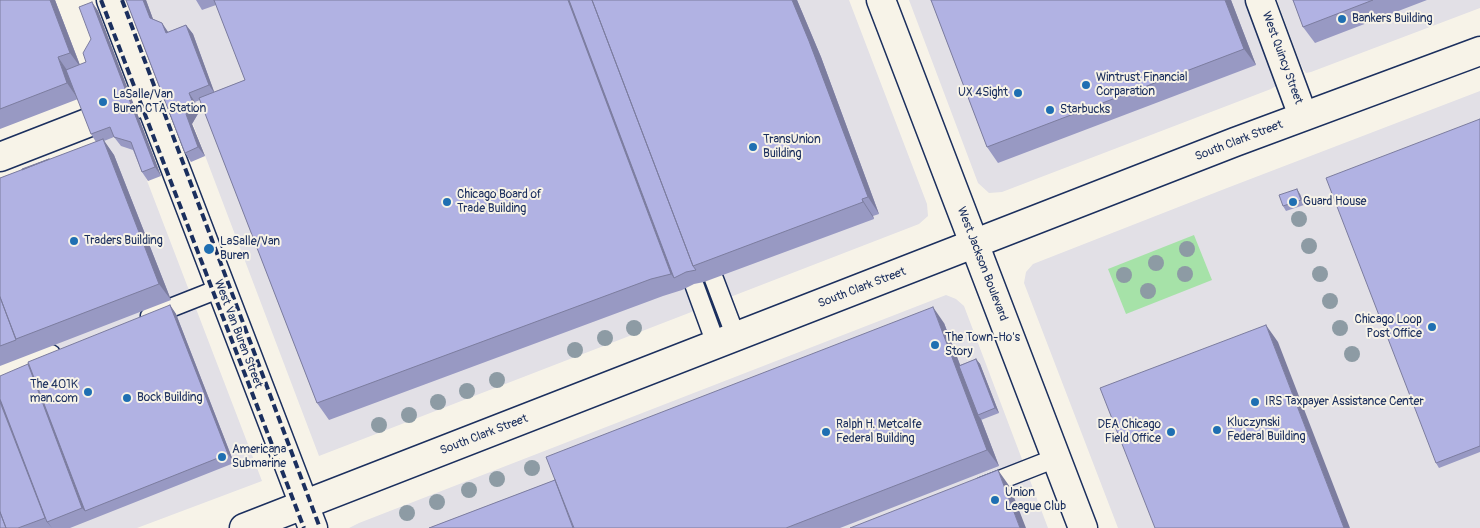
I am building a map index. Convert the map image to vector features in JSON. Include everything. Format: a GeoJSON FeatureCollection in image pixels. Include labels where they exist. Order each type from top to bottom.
{"type":"FeatureCollection","features":[{"type":"Feature","properties":{"kind":"main road","name":"West Van Buren Street"},"geometry":{"type":"LineString","coordinates":[[111,0],[308,516]]}},
{"type":"Feature","properties":{"kind":"main road","name":"West Jackson Boulevard"},"geometry":{"type":"LineString","coordinates":[[881,0],[1083,528]]}},
{"type":"Feature","properties":{"kind":"main road","name":"West Quincy Street"},"geometry":{"type":"LineString","coordinates":[[1260,0],[1303,116]]}},
{"type":"Feature","properties":{"kind":"main road","name":"South Clark Street"},"geometry":{"type":"LineString","coordinates":[[244,528],[308,516],[726,340],[1303,116],[1480,50]]}},
{"type":"Feature","properties":{"kind":"main road"},"geometry":{"type":"LineString","coordinates":[[0,157],[149,99]]}},
{"type":"Feature","properties":{"kind":"lane"},"geometry":{"type":"LineString","coordinates":[[714,279],[726,340]]}},
{"type":"Feature","properties":{"kind":"lane"},"geometry":{"type":"LineString","coordinates":[[694,284],[726,340]]}},
{"type":"Feature","properties":{"kind":"lane"},"geometry":{"type":"LineString","coordinates":[[135,321],[221,288]]}},
{"type":"Feature","properties":{"kind":"lane"},"geometry":{"type":"LineString","coordinates":[[0,374],[63,349]]}},
{"type":"Feature","properties":{"kind":"lane"},"geometry":{"type":"LineString","coordinates":[[965,494],[1056,458]]}},
{"type":"Feature","properties":{"kind":"shaded area"},"geometry":{"type":"Polygon","coordinates":[[[146,0],[849,0],[927,204],[928,216],[919,224],[319,456],[146,0]]]}},
{"type":"Feature","properties":{"kind":"shaded area","name":"Wintrust Financial Corparation"},"geometry":{"type":"Polygon","coordinates":[[[909,0],[1248,0],[1276,80],[1276,86],[1002,192],[989,193],[978,183],[909,0]]]}},
{"type":"Feature","properties":{"kind":"shaded area"},"geometry":{"type":"Polygon","coordinates":[[[1277,0],[1480,0],[1480,8],[1306,73],[1299,60],[1277,0]]]}},
{"type":"Feature","properties":{"kind":"shaded area"},"geometry":{"type":"Polygon","coordinates":[[[1480,91],[1480,528],[1118,528],[1024,283],[1026,272],[1033,264],[1480,91]]]}},
{"type":"Feature","properties":{"kind":"shaded area"},"geometry":{"type":"Polygon","coordinates":[[[128,131],[262,481],[137,528],[0,528],[0,182],[128,131]]]}},
{"type":"Feature","properties":{"kind":"shaded area","name":"Ralph H. Metcalfe Federal Building"},"geometry":{"type":"Polygon","coordinates":[[[946,295],[956,299],[964,306],[1048,528],[349,528],[359,523],[946,295]]]}},
{"type":"Feature","properties":{"kind":"green space"},"geometry":{"type":"Polygon","coordinates":[[[1194,235],[1212,280],[1126,314],[1108,269],[1194,235]]]}},
{"type":"Feature","properties":{"kind":"building"},"geometry":{"type":"Polygon","coordinates":[[[0,0],[50,0],[70,53],[58,57],[67,83],[0,109],[0,0]]]}},
{"type":"Feature","properties":{"kind":"building"},"geometry":{"type":"Polygon","coordinates":[[[126,0],[143,0],[150,18],[162,23],[166,33],[186,25],[209,85],[189,93],[193,103],[186,114],[198,147],[185,153],[126,0]]]}},
{"type":"Feature","properties":{"kind":"building","name":"Chicago Board of Trade Building"},"geometry":{"type":"Polygon","coordinates":[[[214,0],[568,0],[671,274],[651,279],[317,403],[199,98],[245,80],[214,0]]]}},
{"type":"Feature","properties":{"kind":"building"},"geometry":{"type":"Polygon","coordinates":[[[569,0],[592,0],[696,270],[686,272],[674,278],[569,0]]]}},
{"type":"Feature","properties":{"kind":"building","name":"TransUnion Building"},"geometry":{"type":"Polygon","coordinates":[[[592,0],[792,0],[868,197],[862,199],[863,202],[693,266],[592,0]]]}},
{"type":"Feature","properties":{"kind":"building","name":"Wintrust Financial Corparation"},"geometry":{"type":"Polygon","coordinates":[[[931,0],[1225,0],[1244,49],[987,147],[931,0]]]}},
{"type":"Feature","properties":{"kind":"building"},"geometry":{"type":"Polygon","coordinates":[[[1293,0],[1373,0],[1303,27],[1293,0]]]}},
{"type":"Feature","properties":{"kind":"building"},"geometry":{"type":"Polygon","coordinates":[[[92,2],[155,167],[142,172],[131,142],[114,137],[110,127],[91,134],[66,70],[86,62],[83,53],[91,39],[79,7],[92,2]]]}},
{"type":"Feature","properties":{"kind":"building","name":"Chicago Loop Post Office"},"geometry":{"type":"Polygon","coordinates":[[[1480,119],[1480,446],[1436,463],[1326,178],[1480,119]]]}},
{"type":"Feature","properties":{"kind":"building","name":"Traders Building"},"geometry":{"type":"Polygon","coordinates":[[[103,139],[159,284],[16,339],[0,297],[0,178],[103,139]]]}},
{"type":"Feature","properties":{"kind":"building"},"geometry":{"type":"Polygon","coordinates":[[[1297,189],[1301,200],[1283,206],[1279,195],[1297,189]]]}},
{"type":"Feature","properties":{"kind":"building"},"geometry":{"type":"Polygon","coordinates":[[[0,297],[16,340],[0,346],[0,297]]]}},
{"type":"Feature","properties":{"kind":"building","name":"Bock Building"},"geometry":{"type":"Polygon","coordinates":[[[170,305],[228,454],[85,511],[28,362],[170,305]]]}},
{"type":"Feature","properties":{"kind":"building","name":"Ralph H. Metcalfe Federal Building"},"geometry":{"type":"Polygon","coordinates":[[[933,307],[987,450],[786,528],[574,528],[546,457],[933,307]]]}},
{"type":"Feature","properties":{"kind":"building","name":"Kluczynski Federal Building"},"geometry":{"type":"Polygon","coordinates":[[[1266,325],[1344,528],[1155,528],[1100,388],[1266,325]]]}},
{"type":"Feature","properties":{"kind":"building"},"geometry":{"type":"Polygon","coordinates":[[[976,359],[995,408],[978,415],[959,366],[976,359]]]}},
{"type":"Feature","properties":{"kind":"building"},"geometry":{"type":"Polygon","coordinates":[[[28,364],[82,508],[47,522],[0,399],[0,376],[28,364]]]}},
{"type":"Feature","properties":{"kind":"building"},"geometry":{"type":"Polygon","coordinates":[[[0,402],[45,518],[18,528],[6,528],[0,512],[0,402]]]}},
{"type":"Feature","properties":{"kind":"building"},"geometry":{"type":"Polygon","coordinates":[[[998,470],[1020,528],[850,528],[998,470]]]}},
{"type":"Feature","properties":{"kind":"building"},"geometry":{"type":"Polygon","coordinates":[[[555,480],[573,528],[429,528],[555,480]]]}},
{"type":"Feature","properties":{"kind":"building"},"geometry":{"type":"Polygon","coordinates":[[[0,512],[6,528],[0,528],[0,512]]]}},
{"type":"Feature","properties":{"kind":"railway"},"geometry":{"type":"LineString","coordinates":[[101,0],[304,528]]}},
{"type":"Feature","properties":{"kind":"railway"},"geometry":{"type":"LineString","coordinates":[[122,0],[320,528]]}},
{"type":"Feature","properties":{"kind":"place","name":"Bankers Building"},"geometry":{"type":"Point","coordinates":[1342,19]}},
{"type":"Feature","properties":{"kind":"place","name":"Wintrust Financial Corparation"},"geometry":{"type":"Point","coordinates":[1086,85]}},
{"type":"Feature","properties":{"kind":"place","name":"UX 4Sight"},"geometry":{"type":"Point","coordinates":[1018,93]}},
{"type":"Feature","properties":{"kind":"place","name":"LaSalle/Van Buren CTA Station"},"geometry":{"type":"Point","coordinates":[103,102]}},
{"type":"Feature","properties":{"kind":"place","name":"Starbucks"},"geometry":{"type":"Point","coordinates":[1050,110]}},
{"type":"Feature","properties":{"kind":"place","name":"TransUnion Building"},"geometry":{"type":"Point","coordinates":[753,147]}},
{"type":"Feature","properties":{"kind":"place","name":"Chicago Board of Trade Building"},"geometry":{"type":"Point","coordinates":[447,202]}},
{"type":"Feature","properties":{"kind":"place","name":"Guard House"},"geometry":{"type":"Point","coordinates":[1293,202]}},
{"type":"Feature","properties":{"kind":"place","name":"Traders Building"},"geometry":{"type":"Point","coordinates":[74,241]}},
{"type":"Feature","properties":{"kind":"place","name":"LaSalle/Van Buren"},"geometry":{"type":"Point","coordinates":[209,249]}},
{"type":"Feature","properties":{"kind":"place","name":"Chicago Loop Post Office"},"geometry":{"type":"Point","coordinates":[1432,327]}},
{"type":"Feature","properties":{"kind":"place","name":"The Town-Ho's Story"},"geometry":{"type":"Point","coordinates":[935,345]}},
{"type":"Feature","properties":{"kind":"place","name":"The 401K man.com"},"geometry":{"type":"Point","coordinates":[88,392]}},
{"type":"Feature","properties":{"kind":"place","name":"Bock Building"},"geometry":{"type":"Point","coordinates":[127,398]}},
{"type":"Feature","properties":{"kind":"place","name":"IRS Taxpayer Assistance Center"},"geometry":{"type":"Point","coordinates":[1255,402]}},
{"type":"Feature","properties":{"kind":"place","name":"Kluczynski Federal Building"},"geometry":{"type":"Point","coordinates":[1217,430]}},
{"type":"Feature","properties":{"kind":"place","name":"Ralph H. Metcalfe Federal Building"},"geometry":{"type":"Point","coordinates":[826,432]}},
{"type":"Feature","properties":{"kind":"place","name":"DEA Chicago Field Office"},"geometry":{"type":"Point","coordinates":[1171,432]}},
{"type":"Feature","properties":{"kind":"place","name":"Americana Submarine"},"geometry":{"type":"Point","coordinates":[222,457]}},
{"type":"Feature","properties":{"kind":"place","name":"Union League Club"},"geometry":{"type":"Point","coordinates":[995,500]}}]}
